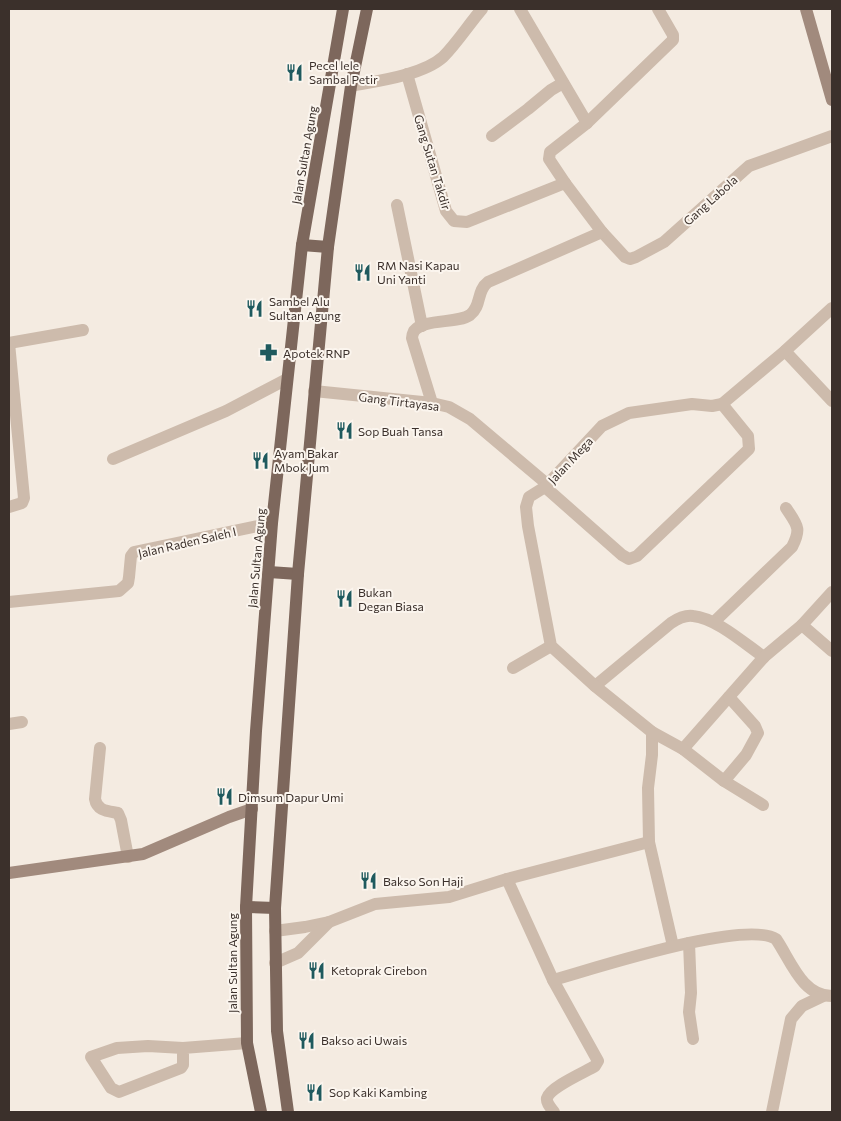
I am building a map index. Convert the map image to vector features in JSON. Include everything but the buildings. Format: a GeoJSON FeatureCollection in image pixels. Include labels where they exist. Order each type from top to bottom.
{"type":"FeatureCollection","features":[{"type":"Feature","properties":{"kind":"main road","name":"Jalan Sultan Agung"},"geometry":{"type":"LineString","coordinates":[[261,1112],[247,1043],[246,907],[272,523],[302,245],[343,9]]}},
{"type":"Feature","properties":{"kind":"main road"},"geometry":{"type":"LineString","coordinates":[[288,1112],[277,1031],[275,908],[298,574],[328,247],[352,86],[367,9]]}},
{"type":"Feature","properties":{"kind":"main road"},"geometry":{"type":"LineString","coordinates":[[302,245],[328,247]]}},
{"type":"Feature","properties":{"kind":"main road"},"geometry":{"type":"LineString","coordinates":[[269,572],[298,574]]}},
{"type":"Feature","properties":{"kind":"main road"},"geometry":{"type":"LineString","coordinates":[[246,907],[275,908]]}},
{"type":"Feature","properties":{"kind":"street"},"geometry":{"type":"LineString","coordinates":[[352,86],[391,79],[434,63],[444,56],[482,9]]}},
{"type":"Feature","properties":{"kind":"street"},"geometry":{"type":"LineString","coordinates":[[520,9],[587,123]]}},
{"type":"Feature","properties":{"kind":"street"},"geometry":{"type":"LineString","coordinates":[[432,403],[412,338],[414,331],[422,326],[469,316],[479,305],[480,291],[488,282],[602,232],[549,159],[550,152],[587,123],[673,40],[673,35],[658,9]]}},
{"type":"Feature","properties":{"kind":"street"},"geometry":{"type":"LineString","coordinates":[[806,9],[832,100]]}},
{"type":"Feature","properties":{"kind":"street","name":"Gang Sutan Takdir"},"geometry":{"type":"LineString","coordinates":[[407,74],[446,211],[454,221],[467,222],[565,183]]}},
{"type":"Feature","properties":{"kind":"street"},"geometry":{"type":"LineString","coordinates":[[492,136],[551,90],[563,83]]}},
{"type":"Feature","properties":{"kind":"street","name":"Gang Labola"},"geometry":{"type":"LineString","coordinates":[[602,232],[625,257],[630,259],[664,242],[749,166],[832,136]]}},
{"type":"Feature","properties":{"kind":"street"},"geometry":{"type":"LineString","coordinates":[[397,205],[422,326]]}},
{"type":"Feature","properties":{"kind":"street"},"geometry":{"type":"LineString","coordinates":[[722,404],[832,308]]}},
{"type":"Feature","properties":{"kind":"street"},"geometry":{"type":"LineString","coordinates":[[9,507],[22,503],[24,498],[9,343],[83,330]]}},
{"type":"Feature","properties":{"kind":"street"},"geometry":{"type":"LineString","coordinates":[[785,351],[832,401]]}},
{"type":"Feature","properties":{"kind":"street"},"geometry":{"type":"LineString","coordinates":[[113,459],[226,411],[287,379]]}},
{"type":"Feature","properties":{"kind":"street","name":"Gang Tirtayasa"},"geometry":{"type":"LineString","coordinates":[[314,392],[432,403],[449,407],[470,419],[622,555],[629,558],[637,556],[750,449],[748,436],[722,404]]}},
{"type":"Feature","properties":{"kind":"street","name":"Jalan Mega"},"geometry":{"type":"LineString","coordinates":[[551,646],[528,526],[526,507],[529,497],[546,486],[602,426],[629,412],[692,404],[712,406],[722,404]]}},
{"type":"Feature","properties":{"kind":"street"},"geometry":{"type":"LineString","coordinates":[[714,622],[792,547],[798,532],[798,526],[786,508]]}},
{"type":"Feature","properties":{"kind":"street","name":"Jalan Raden Saleh I"},"geometry":{"type":"LineString","coordinates":[[9,602],[119,591],[128,582],[130,556],[134,552],[272,523]]}},
{"type":"Feature","properties":{"kind":"street"},"geometry":{"type":"LineString","coordinates":[[683,749],[764,657],[802,625],[832,592]]}},
{"type":"Feature","properties":{"kind":"street"},"geometry":{"type":"LineString","coordinates":[[595,686],[671,623],[692,615],[714,622],[764,657]]}},
{"type":"Feature","properties":{"kind":"street"},"geometry":{"type":"LineString","coordinates":[[802,625],[832,651]]}},
{"type":"Feature","properties":{"kind":"street"},"geometry":{"type":"LineString","coordinates":[[513,668],[551,646],[595,686],[652,732],[683,749],[724,781],[763,805]]}},
{"type":"Feature","properties":{"kind":"street"},"geometry":{"type":"LineString","coordinates":[[724,781],[746,756],[758,733],[755,726],[729,697]]}},
{"type":"Feature","properties":{"kind":"street"},"geometry":{"type":"LineString","coordinates":[[652,732],[648,788],[649,842],[673,946]]}},
{"type":"Feature","properties":{"kind":"street"},"geometry":{"type":"LineString","coordinates":[[100,748],[96,804],[104,810],[118,813],[120,816],[128,857]]}},
{"type":"Feature","properties":{"kind":"street"},"geometry":{"type":"LineString","coordinates":[[9,873],[143,854],[252,809]]}},
{"type":"Feature","properties":{"kind":"street"},"geometry":{"type":"LineString","coordinates":[[275,931],[329,922],[375,904],[449,896],[649,842]]}},
{"type":"Feature","properties":{"kind":"street"},"geometry":{"type":"LineString","coordinates":[[507,879],[553,980],[598,1061],[595,1066],[552,1090],[547,1097],[547,1102],[554,1112]]}},
{"type":"Feature","properties":{"kind":"street"},"geometry":{"type":"LineString","coordinates":[[275,963],[298,953],[329,922]]}},
{"type":"Feature","properties":{"kind":"street"},"geometry":{"type":"LineString","coordinates":[[553,980],[673,946],[739,935],[771,936],[776,939],[802,981],[827,996]]}},
{"type":"Feature","properties":{"kind":"street"},"geometry":{"type":"LineString","coordinates":[[689,943],[691,992],[689,1012],[693,1039]]}},
{"type":"Feature","properties":{"kind":"street"},"geometry":{"type":"LineString","coordinates":[[772,1112],[792,1018],[802,1006],[827,996]]}},
{"type":"Feature","properties":{"kind":"street"},"geometry":{"type":"LineString","coordinates":[[184,1048],[183,1065],[181,1068],[119,1092],[111,1088],[91,1057],[117,1048],[148,1046],[184,1048],[247,1043]]}},
{"type":"Feature","properties":{"kind":"place","name":"Pecel lele Sambal Petir"},"geometry":{"type":"Point","coordinates":[295,72]}},
{"type":"Feature","properties":{"kind":"place","name":"RM Nasi Kapau Uni Yanti"},"geometry":{"type":"Point","coordinates":[363,272]}},
{"type":"Feature","properties":{"kind":"place","name":"Sambel Alu Sultan Agung"},"geometry":{"type":"Point","coordinates":[255,308]}},
{"type":"Feature","properties":{"kind":"place","name":"Apotek RNP"},"geometry":{"type":"Point","coordinates":[269,353]}},
{"type":"Feature","properties":{"kind":"place","name":"Sop Buah Tansa"},"geometry":{"type":"Point","coordinates":[344,431]}},
{"type":"Feature","properties":{"kind":"place","name":"Ayam Bakar Mbok Jum"},"geometry":{"type":"Point","coordinates":[260,460]}},
{"type":"Feature","properties":{"kind":"place","name":"Bukan Degan Biasa"},"geometry":{"type":"Point","coordinates":[344,599]}},
{"type":"Feature","properties":{"kind":"place","name":"Dimsum Dapur Umi"},"geometry":{"type":"Point","coordinates":[224,797]}},
{"type":"Feature","properties":{"kind":"place","name":"Bakso Son Haji"},"geometry":{"type":"Point","coordinates":[369,881]}},
{"type":"Feature","properties":{"kind":"place","name":"Ketoprak Cirebon"},"geometry":{"type":"Point","coordinates":[317,970]}},
{"type":"Feature","properties":{"kind":"place","name":"Bakso aci Uwais"},"geometry":{"type":"Point","coordinates":[307,1040]}},
{"type":"Feature","properties":{"kind":"place","name":"Sop Kaki Kambing"},"geometry":{"type":"Point","coordinates":[315,1092]}}]}
